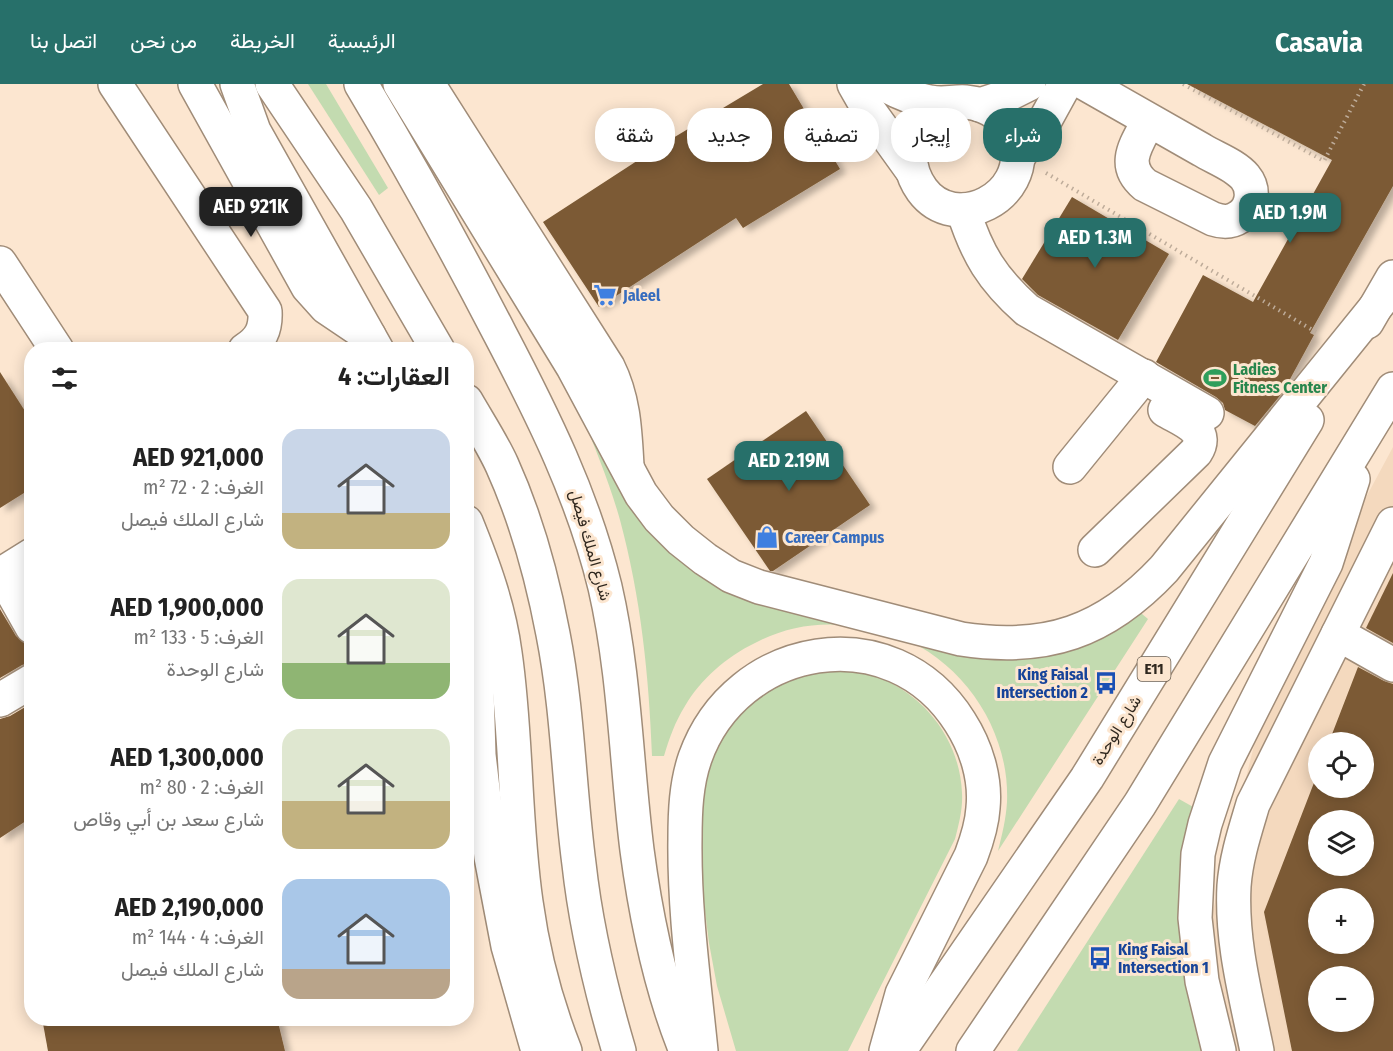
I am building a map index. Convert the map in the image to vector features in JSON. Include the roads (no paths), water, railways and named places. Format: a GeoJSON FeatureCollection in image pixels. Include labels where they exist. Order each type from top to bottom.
{"type":"FeatureCollection","features":[{"type":"Feature","properties":{"kind":"main road"},"geometry":{"type":"LineString","coordinates":[[115,84],[265,311],[266,324],[260,337],[254,342]]}},
{"type":"Feature","properties":{"kind":"main road"},"geometry":{"type":"LineString","coordinates":[[195,84],[308,287],[326,307],[372,342]]}},
{"type":"Feature","properties":{"kind":"main road"},"geometry":{"type":"LineString","coordinates":[[237,84],[254,131],[372,342]]}},
{"type":"Feature","properties":{"kind":"main road"},"geometry":{"type":"LineString","coordinates":[[272,84],[356,209],[433,342]]}},
{"type":"Feature","properties":{"kind":"main road","name":"شارع الملك فيصل"},"geometry":{"type":"LineString","coordinates":[[361,84],[462,261],[544,419],[579,501],[593,543],[614,630],[637,848],[647,913],[662,977],[686,1051]]}},
{"type":"Feature","properties":{"kind":"main road"},"geometry":{"type":"LineString","coordinates":[[400,84],[573,367],[641,494],[659,518],[681,540],[705,560],[731,576],[759,587],[961,639],[989,643],[1017,643],[1045,640],[1072,633],[1098,622],[1145,590],[1342,348],[1386,290]]}},
{"type":"Feature","properties":{"kind":"main road"},"geometry":{"type":"LineString","coordinates":[[428,84],[608,367],[622,406],[627,466]]}},
{"type":"Feature","properties":{"kind":"main road"},"geometry":{"type":"LineString","coordinates":[[854,84],[882,130],[911,169],[916,182],[936,202],[949,208],[963,210],[990,203],[1010,184],[1017,162]]}},
{"type":"Feature","properties":{"kind":"main road"},"geometry":{"type":"LineString","coordinates":[[883,84],[912,98],[948,105]]}},
{"type":"Feature","properties":{"kind":"main road"},"geometry":{"type":"LineString","coordinates":[[980,105],[1029,84]]}},
{"type":"Feature","properties":{"kind":"main road"},"geometry":{"type":"LineString","coordinates":[[1052,108],[1065,84]]}},
{"type":"Feature","properties":{"kind":"main road"},"geometry":{"type":"LineString","coordinates":[[1086,84],[1149,120]]}},
{"type":"Feature","properties":{"kind":"main road"},"geometry":{"type":"LineString","coordinates":[[911,169],[910,146],[920,124],[937,109],[964,102],[988,108]]}},
{"type":"Feature","properties":{"kind":"main road"},"geometry":{"type":"LineString","coordinates":[[963,210],[984,262],[1007,293],[1026,310],[1138,384],[1196,429],[1201,440],[1196,452],[1095,550]]}},
{"type":"Feature","properties":{"kind":"main road"},"geometry":{"type":"LineString","coordinates":[[0,263],[52,342]]}},
{"type":"Feature","properties":{"kind":"main road","name":"شارع الوحدة"},"geometry":{"type":"LineString","coordinates":[[899,1051],[1087,778],[1386,290]]}},
{"type":"Feature","properties":{"kind":"main road"},"geometry":{"type":"LineString","coordinates":[[1138,384],[1207,413]]}},
{"type":"Feature","properties":{"kind":"main road"},"geometry":{"type":"LineString","coordinates":[[1070,467],[1138,384]]}},
{"type":"Feature","properties":{"kind":"main road"},"geometry":{"type":"LineString","coordinates":[[973,1051],[1140,804],[1393,389]]}},
{"type":"Feature","properties":{"kind":"main road"},"geometry":{"type":"LineString","coordinates":[[474,415],[510,484],[544,592],[554,636],[560,681],[579,865],[589,934],[604,1001],[619,1051]]}},
{"type":"Feature","properties":{"kind":"main road"},"geometry":{"type":"LineString","coordinates":[[1219,1051],[1202,981],[1195,918],[1198,854],[1205,824],[1225,763],[1326,563],[1368,432]]}},
{"type":"Feature","properties":{"kind":"main road"},"geometry":{"type":"LineString","coordinates":[[1257,1051],[1239,965],[1234,925],[1234,884],[1241,843],[1253,804],[1393,524]]}},
{"type":"Feature","properties":{"kind":"main road"},"geometry":{"type":"LineString","coordinates":[[474,544],[489,585],[505,651],[526,902],[545,990],[565,1051]]}},
{"type":"Feature","properties":{"kind":"main road"},"geometry":{"type":"LineString","coordinates":[[24,560],[1,574],[24,609]]}},
{"type":"Feature","properties":{"kind":"main road"},"geometry":{"type":"LineString","coordinates":[[474,631],[476,657],[474,696]]}},
{"type":"Feature","properties":{"kind":"main road"},"geometry":{"type":"LineString","coordinates":[[1338,634],[1393,665]]}},
{"type":"Feature","properties":{"kind":"main road"},"geometry":{"type":"LineString","coordinates":[[701,1051],[684,866],[685,811],[694,759],[718,714],[736,694],[756,678],[801,659],[825,655],[849,655],[873,659],[917,678],[936,693],[954,712],[968,733],[977,757],[982,782],[983,807],[979,832],[971,856],[902,994],[886,1051]]}},
{"type":"Feature","properties":{"kind":"main road"},"geometry":{"type":"LineString","coordinates":[[0,700],[24,686]]}},
{"type":"Feature","properties":{"kind":"main road"},"geometry":{"type":"LineString","coordinates":[[474,741],[478,755],[479,859],[508,946],[538,1051]]}},
{"type":"Feature","properties":{"kind":"place","name":"Jaleel"},"geometry":{"type":"Point","coordinates":[605,295]}},
{"type":"Feature","properties":{"kind":"place","name":"Ladies Fitness Center"},"geometry":{"type":"Point","coordinates":[1215,378]}},
{"type":"Feature","properties":{"kind":"place","name":"Career Campus"},"geometry":{"type":"Point","coordinates":[767,537]}},
{"type":"Feature","properties":{"kind":"place","name":"King Faisal Intersection 2"},"geometry":{"type":"Point","coordinates":[1106,683]}},
{"type":"Feature","properties":{"kind":"place","name":"King Faisal Intersection 1"},"geometry":{"type":"Point","coordinates":[1100,958]}}]}
